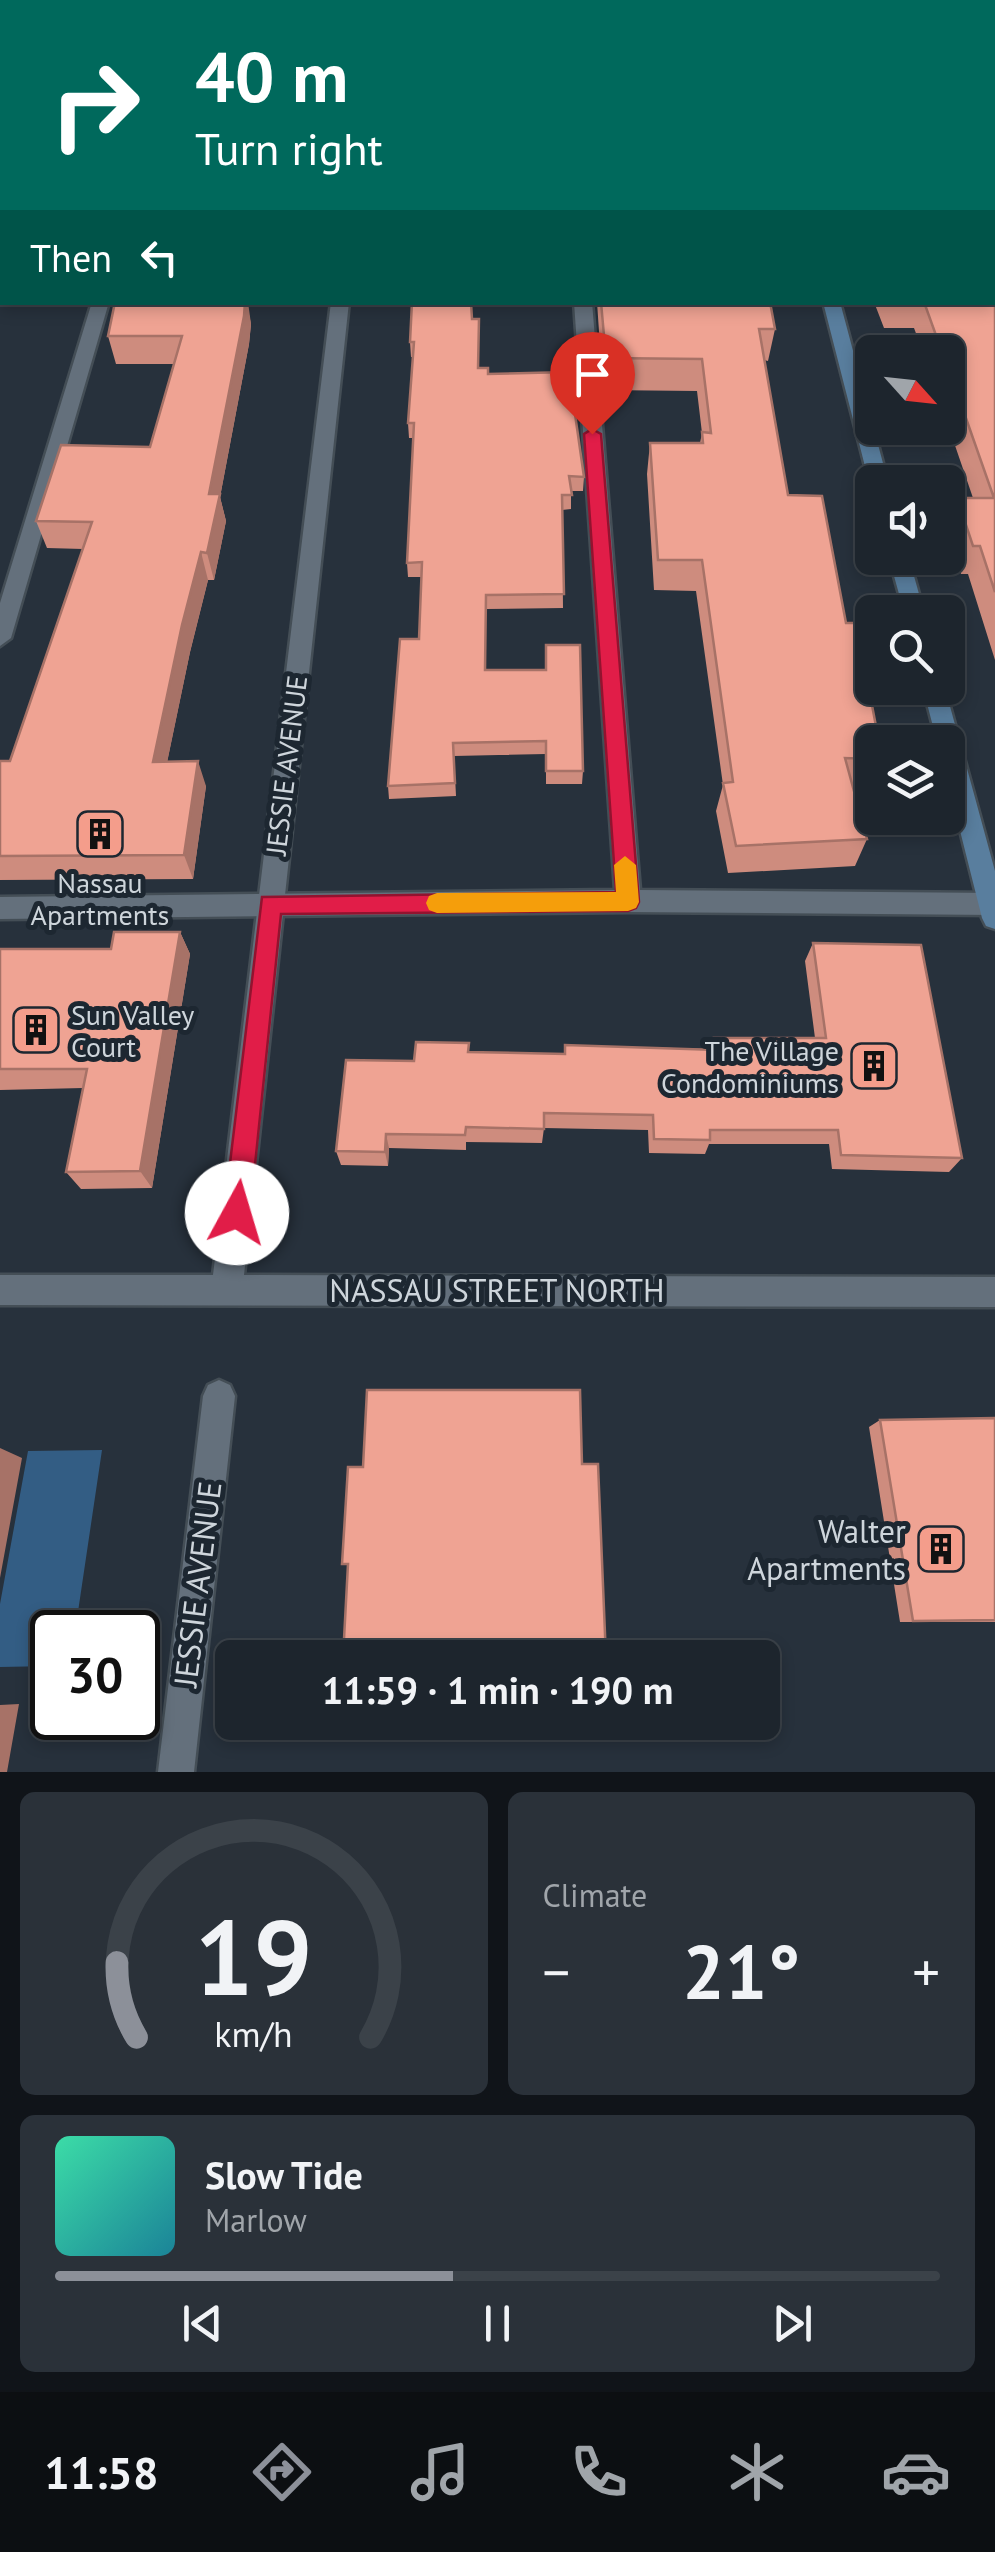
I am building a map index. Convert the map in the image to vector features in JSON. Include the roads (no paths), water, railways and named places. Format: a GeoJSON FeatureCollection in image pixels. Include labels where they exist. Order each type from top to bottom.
{"type":"FeatureCollection","features":[{"type":"Feature","properties":{"kind":"main road"},"geometry":{"type":"LineString","coordinates":[[831,305],[874,465]]}},
{"type":"Feature","properties":{"kind":"main road"},"geometry":{"type":"LineString","coordinates":[[939,705],[994,909]]}},
{"type":"Feature","properties":{"kind":"street"},"geometry":{"type":"LineString","coordinates":[[0,638],[100,305]]}},
{"type":"Feature","properties":{"kind":"street","name":"JESSIE AVENUE"},"geometry":{"type":"LineString","coordinates":[[227,1288],[340,305]]}},
{"type":"Feature","properties":{"kind":"street"},"geometry":{"type":"LineString","coordinates":[[583,305],[628,902]]}},
{"type":"Feature","properties":{"kind":"street"},"geometry":{"type":"LineString","coordinates":[[0,908],[628,902],[994,909]]}},
{"type":"Feature","properties":{"kind":"street","name":"NASSAU STREET NORTH"},"geometry":{"type":"LineString","coordinates":[[0,1290],[995,1292]]}},
{"type":"Feature","properties":{"kind":"street","name":"JESSIE AVENUE"},"geometry":{"type":"LineString","coordinates":[[176,1772],[219,1396]]}},
{"type":"Feature","properties":{"kind":"place","name":"Nassau Apartments"},"geometry":{"type":"Point","coordinates":[100,834]}},
{"type":"Feature","properties":{"kind":"place","name":"Sun Valley Court"},"geometry":{"type":"Point","coordinates":[36,1030]}},
{"type":"Feature","properties":{"kind":"place","name":"The Village Condominiums"},"geometry":{"type":"Point","coordinates":[874,1066]}},
{"type":"Feature","properties":{"kind":"place","name":"Walter Apartments"},"geometry":{"type":"Point","coordinates":[941,1549]}}]}
